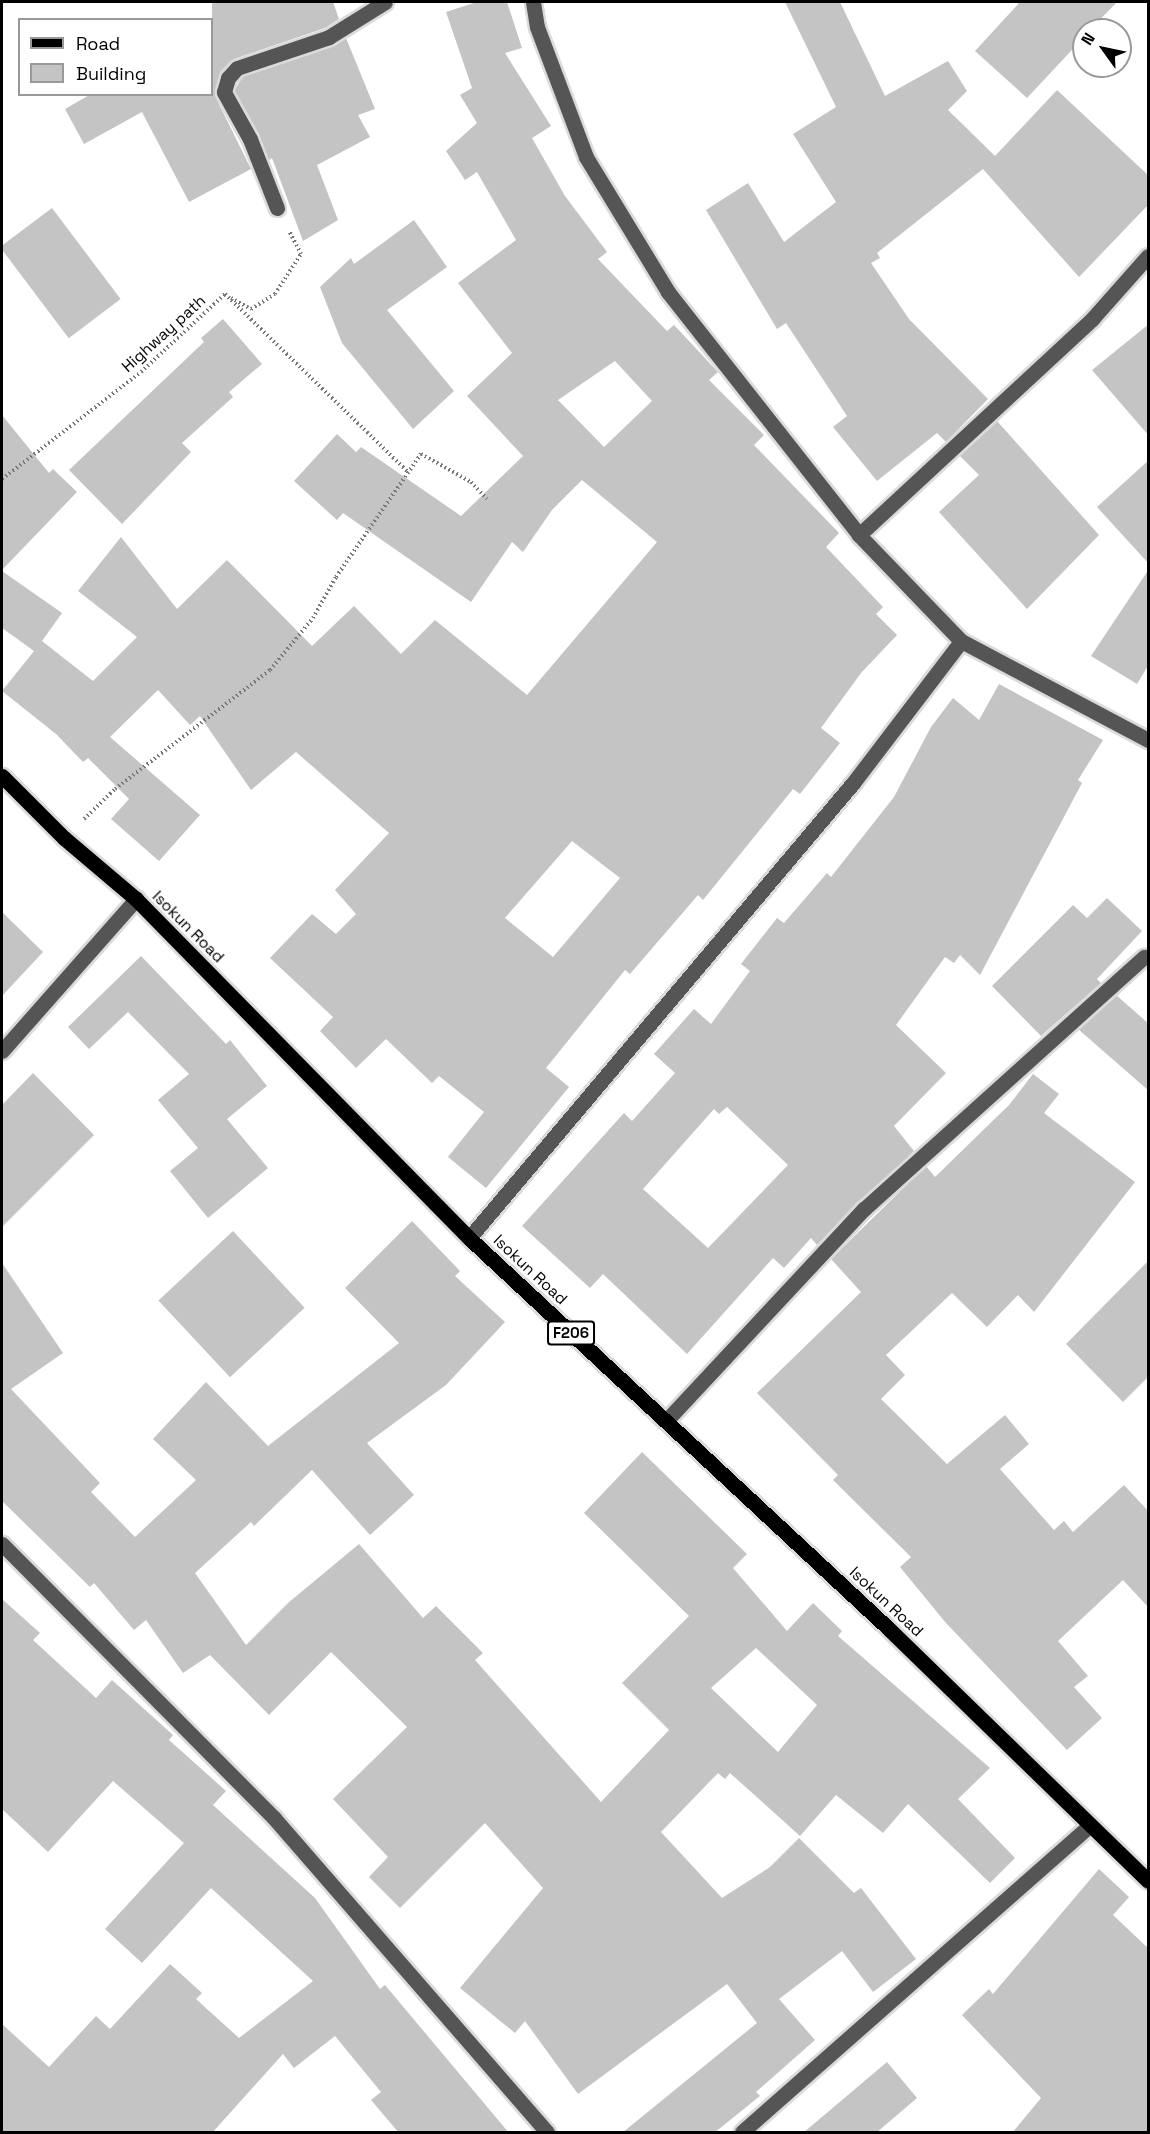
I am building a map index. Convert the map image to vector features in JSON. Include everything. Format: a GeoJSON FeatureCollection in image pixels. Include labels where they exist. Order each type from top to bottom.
{"type":"FeatureCollection","features":[{"type":"Feature","properties":{"kind":"main road","name":"Isokun Road"},"geometry":{"type":"LineString","coordinates":[[2,776],[64,838],[135,899],[469,1238],[889,1629],[1089,1826],[1149,1881]]}},
{"type":"Feature","properties":{"kind":"street"},"geometry":{"type":"LineString","coordinates":[[277,207],[250,139],[224,92],[228,78],[237,68],[329,37],[385,2]]}},
{"type":"Feature","properties":{"kind":"street"},"geometry":{"type":"LineString","coordinates":[[532,2],[537,27],[586,157],[668,292],[859,534],[961,641],[1149,740]]}},
{"type":"Feature","properties":{"kind":"street"},"geometry":{"type":"LineString","coordinates":[[859,534],[1092,319],[1149,256]]}},
{"type":"Feature","properties":{"kind":"street"},"geometry":{"type":"LineString","coordinates":[[469,1238],[853,783],[961,641]]}},
{"type":"Feature","properties":{"kind":"street"},"geometry":{"type":"LineString","coordinates":[[2,1051],[135,899]]}},
{"type":"Feature","properties":{"kind":"street"},"geometry":{"type":"LineString","coordinates":[[666,1420],[864,1209],[1144,957]]}},
{"type":"Feature","properties":{"kind":"street"},"geometry":{"type":"LineString","coordinates":[[2,1544],[274,1818],[547,2133]]}},
{"type":"Feature","properties":{"kind":"street"},"geometry":{"type":"LineString","coordinates":[[742,2133],[1089,1826]]}},
{"type":"Feature","properties":{"kind":"path"},"geometry":{"type":"LineString","coordinates":[[225,294],[251,309],[275,294],[301,254],[277,207]]}},
{"type":"Feature","properties":{"kind":"path","name":"Highway path"},"geometry":{"type":"LineString","coordinates":[[2,479],[141,372],[225,294],[407,471]]}},
{"type":"Feature","properties":{"kind":"path"},"geometry":{"type":"LineString","coordinates":[[64,838],[115,789],[270,670],[313,618],[336,577],[385,511],[407,471],[421,454],[471,482],[487,500]]}},
{"type":"Feature","properties":{"kind":"building"},"geometry":{"type":"Polygon","coordinates":[[[212,2],[333,2],[339,19],[325,28],[234,59],[221,71],[215,96],[251,169],[189,202],[142,112],[84,144],[65,109],[88,96],[213,96],[212,2]]]}},
{"type":"Feature","properties":{"kind":"building"},"geometry":{"type":"Polygon","coordinates":[[[477,2],[507,2],[522,48],[505,53],[551,126],[532,138],[565,196],[607,252],[598,259],[667,331],[674,325],[718,372],[709,380],[764,435],[754,445],[839,533],[826,547],[883,607],[876,614],[897,635],[861,673],[821,728],[840,743],[800,794],[793,789],[703,900],[698,895],[630,974],[625,970],[546,1068],[569,1087],[486,1188],[448,1157],[484,1112],[439,1076],[432,1083],[386,1039],[356,1068],[320,1031],[333,1017],[270,958],[312,914],[336,934],[356,914],[335,890],[389,833],[296,752],[251,790],[200,716],[190,725],[158,690],[110,737],[200,815],[159,861],[111,819],[129,799],[88,758],[83,762],[56,734],[2,691],[34,651],[2,628],[2,571],[62,613],[42,641],[93,681],[137,637],[78,591],[121,537],[177,609],[227,560],[312,646],[354,606],[401,654],[435,620],[527,695],[657,542],[582,480],[552,510],[523,552],[512,542],[471,602],[343,513],[337,520],[294,481],[337,434],[356,452],[361,447],[461,516],[523,456],[467,396],[512,353],[458,283],[516,240],[477,172],[465,180],[446,151],[477,123],[460,95],[472,88],[446,12],[477,2]],[[615,361],[558,400],[604,447],[652,401],[615,361]],[[572,841],[505,918],[553,957],[620,878],[572,841]]]}},
{"type":"Feature","properties":{"kind":"building"},"geometry":{"type":"Polygon","coordinates":[[[785,2],[840,2],[885,96],[948,61],[967,91],[948,110],[995,156],[1057,90],[1149,176],[1149,204],[1079,277],[983,169],[877,253],[880,258],[871,263],[909,319],[988,399],[946,442],[937,433],[877,481],[833,427],[847,416],[786,323],[777,329],[706,210],[748,183],[784,242],[836,202],[793,134],[836,107],[785,2]]]}},
{"type":"Feature","properties":{"kind":"building"},"geometry":{"type":"Polygon","coordinates":[[[1020,2],[1117,2],[1102,18],[1072,18],[1072,50],[1027,98],[975,51],[1020,2]]]}},
{"type":"Feature","properties":{"kind":"building"},"geometry":{"type":"Polygon","coordinates":[[[346,38],[375,109],[358,115],[370,137],[317,165],[338,220],[303,241],[272,158],[269,160],[234,91],[243,76],[332,46],[346,38]]]}},
{"type":"Feature","properties":{"kind":"building"},"geometry":{"type":"Polygon","coordinates":[[[52,208],[121,299],[69,338],[2,250],[2,246],[52,208]]]}},
{"type":"Feature","properties":{"kind":"building"},"geometry":{"type":"Polygon","coordinates":[[[414,220],[447,267],[387,310],[454,391],[413,429],[342,343],[320,287],[351,258],[354,264],[414,220]]]}},
{"type":"Feature","properties":{"kind":"building"},"geometry":{"type":"Polygon","coordinates":[[[223,319],[262,364],[229,392],[233,397],[182,443],[191,452],[122,524],[69,470],[204,342],[201,338],[223,319]]]}},
{"type":"Feature","properties":{"kind":"building"},"geometry":{"type":"Polygon","coordinates":[[[1149,324],[1149,436],[1092,370],[1149,324]]]}},
{"type":"Feature","properties":{"kind":"building"},"geometry":{"type":"Polygon","coordinates":[[[2,415],[49,473],[53,469],[77,492],[2,570],[2,415]]]}},
{"type":"Feature","properties":{"kind":"building"},"geometry":{"type":"Polygon","coordinates":[[[997,421],[1099,535],[1027,609],[939,512],[979,475],[959,455],[997,421]]]}},
{"type":"Feature","properties":{"kind":"building"},"geometry":{"type":"Polygon","coordinates":[[[1149,460],[1149,564],[1097,507],[1149,460]]]}},
{"type":"Feature","properties":{"kind":"building"},"geometry":{"type":"Polygon","coordinates":[[[1149,569],[1149,664],[1137,684],[1091,656],[1149,569]]]}},
{"type":"Feature","properties":{"kind":"building"},"geometry":{"type":"Polygon","coordinates":[[[999,684],[1103,740],[1078,780],[1082,783],[980,975],[960,955],[954,963],[945,957],[896,1025],[946,1073],[894,1126],[914,1151],[817,1245],[811,1238],[784,1268],[773,1258],[687,1354],[603,1274],[590,1288],[522,1226],[624,1113],[632,1121],[675,1073],[654,1054],[694,1009],[711,1024],[750,971],[741,964],[777,918],[784,923],[827,873],[831,877],[894,797],[931,727],[953,698],[979,720],[999,684]],[[727,1107],[719,1114],[714,1109],[643,1189],[708,1248],[788,1165],[727,1107]]]}},
{"type":"Feature","properties":{"kind":"building"},"geometry":{"type":"Polygon","coordinates":[[[1107,898],[1142,931],[1097,979],[1101,983],[1041,1036],[992,986],[1073,905],[1087,918],[1107,898]]]}},
{"type":"Feature","properties":{"kind":"building"},"geometry":{"type":"Polygon","coordinates":[[[2,912],[43,952],[2,996],[2,912]]]}},
{"type":"Feature","properties":{"kind":"building"},"geometry":{"type":"Polygon","coordinates":[[[141,956],[226,1044],[230,1040],[267,1086],[227,1119],[268,1168],[208,1218],[170,1171],[198,1148],[158,1100],[189,1074],[128,1012],[89,1049],[68,1027],[141,956]]]}},
{"type":"Feature","properties":{"kind":"building"},"geometry":{"type":"Polygon","coordinates":[[[1116,995],[1149,1024],[1149,1091],[1078,1029],[1116,995]]]}},
{"type":"Feature","properties":{"kind":"building"},"geometry":{"type":"Polygon","coordinates":[[[33,1073],[94,1135],[2,1227],[2,1105],[33,1073]]]}},
{"type":"Feature","properties":{"kind":"building"},"geometry":{"type":"Polygon","coordinates":[[[1033,1074],[1059,1094],[1044,1113],[1135,1182],[1034,1312],[1018,1295],[987,1327],[952,1293],[886,1355],[905,1375],[881,1399],[947,1464],[1005,1415],[1029,1444],[1000,1469],[1054,1530],[1064,1521],[1073,1532],[1124,1485],[1149,1512],[1149,1608],[1123,1580],[1058,1641],[1088,1676],[1074,1687],[1102,1718],[1067,1750],[946,1623],[900,1567],[911,1557],[833,1480],[838,1475],[757,1393],[861,1292],[831,1259],[926,1166],[935,1177],[1009,1105],[1033,1074]]]}},
{"type":"Feature","properties":{"kind":"building"},"geometry":{"type":"Polygon","coordinates":[[[412,1221],[460,1271],[455,1276],[505,1322],[446,1385],[367,1443],[414,1495],[370,1535],[312,1470],[254,1526],[251,1522],[195,1573],[246,1645],[288,1603],[359,1544],[423,1618],[436,1606],[483,1653],[475,1660],[601,1802],[669,1730],[622,1683],[689,1616],[584,1513],[642,1452],[747,1554],[733,1568],[787,1631],[813,1603],[842,1631],[838,1636],[990,1768],[958,1799],[1015,1858],[990,1883],[908,1804],[883,1833],[836,1795],[800,1836],[730,1773],[725,1779],[718,1773],[661,1832],[722,1898],[770,1867],[799,1838],[854,1893],[861,1888],[916,1959],[873,1992],[842,1951],[779,1999],[815,2040],[756,2092],[760,2096],[714,2133],[622,2133],[757,2023],[727,1984],[578,2094],[525,2021],[515,2033],[460,1988],[543,1888],[485,1823],[400,1908],[369,1877],[388,1857],[333,1799],[407,1727],[331,1652],[269,1715],[210,1655],[183,1673],[146,1620],[134,1630],[94,1583],[90,1587],[2,1501],[2,1263],[63,1353],[11,1389],[100,1483],[91,1492],[135,1537],[196,1480],[153,1439],[206,1382],[268,1446],[399,1343],[345,1288],[412,1221]],[[756,1648],[711,1688],[778,1752],[817,1705],[756,1648]]]}},
{"type":"Feature","properties":{"kind":"building"},"geometry":{"type":"Polygon","coordinates":[[[233,1231],[305,1308],[230,1377],[158,1301],[233,1231]]]}},
{"type":"Feature","properties":{"kind":"building"},"geometry":{"type":"Polygon","coordinates":[[[1149,1260],[1149,1376],[1123,1402],[1066,1344],[1149,1260]]]}},
{"type":"Feature","properties":{"kind":"building"},"geometry":{"type":"Polygon","coordinates":[[[2,1599],[40,1633],[33,1640],[96,1698],[112,1680],[173,1735],[169,1740],[226,1791],[213,1805],[315,1898],[380,1989],[385,1985],[509,2133],[399,2133],[371,2100],[381,2092],[335,2036],[294,2068],[283,2054],[212,2133],[2,2133],[2,2024],[49,2067],[96,2016],[110,2029],[170,1964],[202,1993],[196,1999],[239,2038],[313,1981],[211,1888],[142,1963],[105,1929],[184,1843],[113,1781],[48,1852],[2,1809],[2,1599]]]}},
{"type":"Feature","properties":{"kind":"building"},"geometry":{"type":"Polygon","coordinates":[[[1099,1869],[1129,1897],[1113,1915],[1149,1949],[1149,2133],[1012,2133],[1041,2098],[962,2015],[989,1989],[993,1994],[1099,1869]]]}},
{"type":"Feature","properties":{"kind":"building"},"geometry":{"type":"Polygon","coordinates":[[[887,2062],[917,2098],[876,2133],[803,2133],[887,2062]]]}}]}
